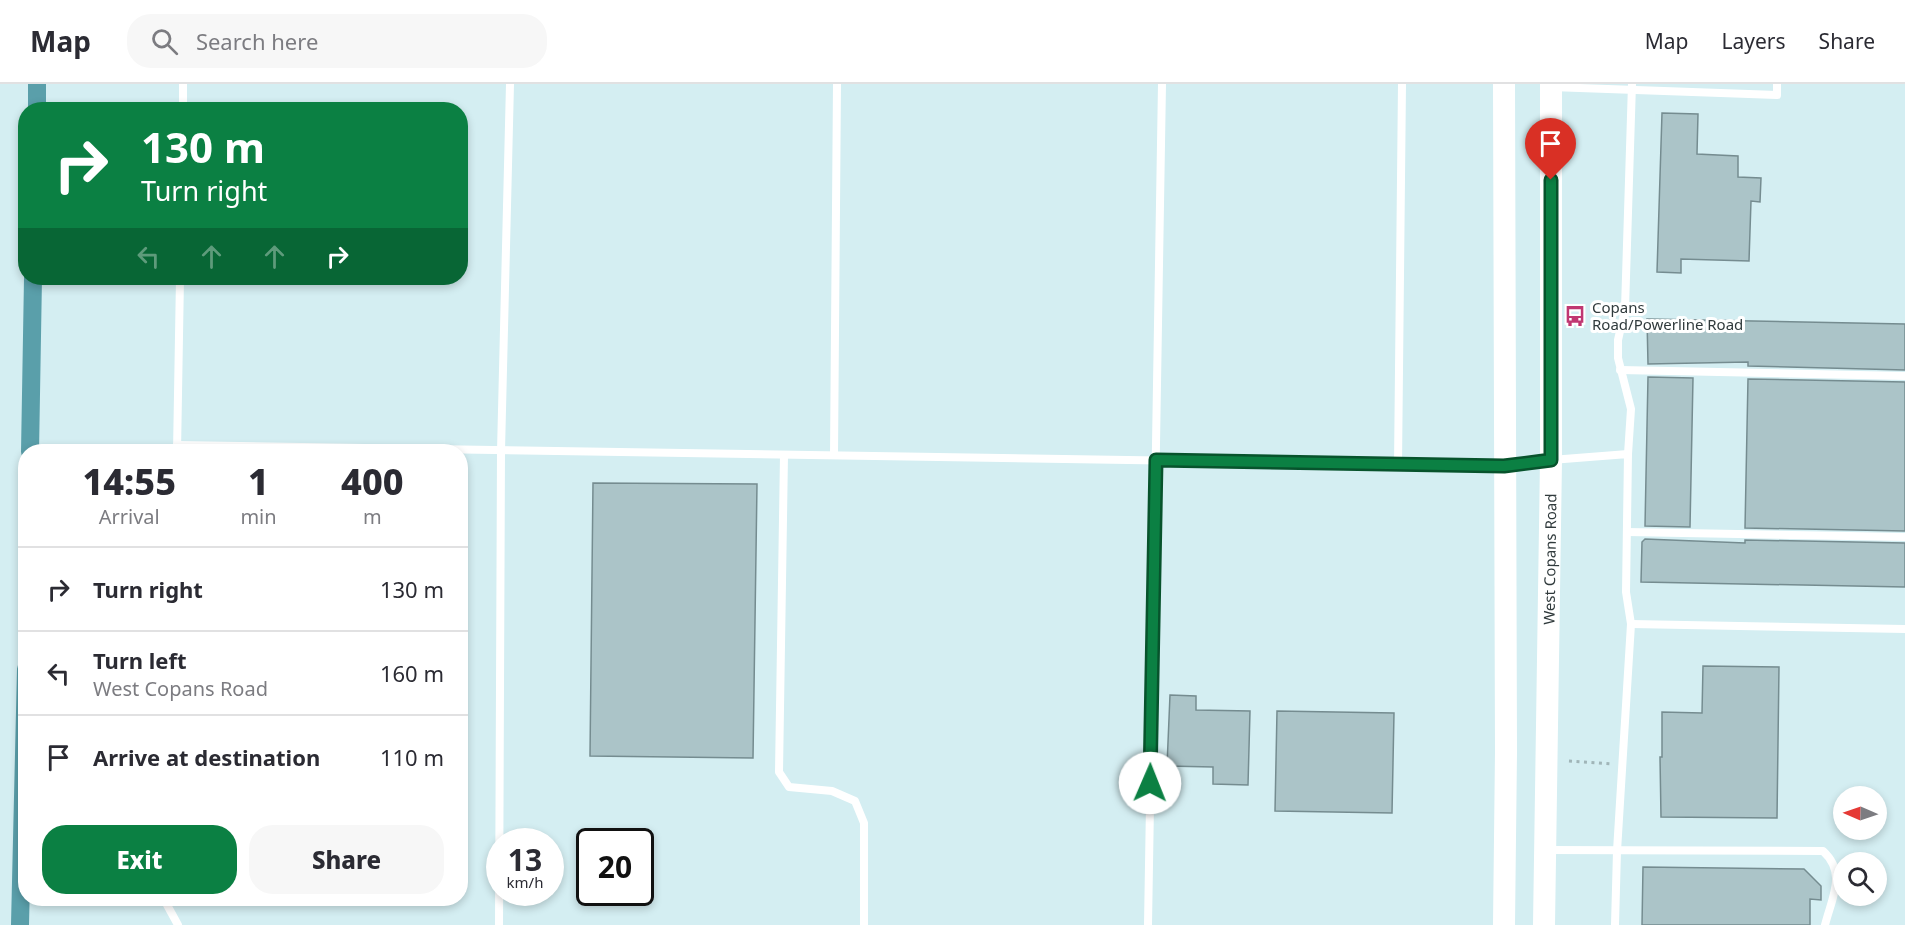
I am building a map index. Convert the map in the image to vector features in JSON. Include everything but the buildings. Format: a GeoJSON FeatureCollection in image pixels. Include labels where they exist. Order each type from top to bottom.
{"type":"FeatureCollection","features":[{"type":"Feature","properties":{"kind":"main road"},"geometry":{"type":"LineString","coordinates":[[1504,84],[1506,752],[1504,925]]}},
{"type":"Feature","properties":{"kind":"main road","name":"West Copans Road"},"geometry":{"type":"LineString","coordinates":[[1544,925],[1551,460],[1551,85]]}},
{"type":"Feature","properties":{"kind":"lane"},"geometry":{"type":"LineString","coordinates":[[183,84],[183,102]]}},
{"type":"Feature","properties":{"kind":"lane"},"geometry":{"type":"LineString","coordinates":[[499,925],[501,452],[510,84]]}},
{"type":"Feature","properties":{"kind":"lane"},"geometry":{"type":"LineString","coordinates":[[834,455],[837,84]]}},
{"type":"Feature","properties":{"kind":"lane"},"geometry":{"type":"LineString","coordinates":[[1148,925],[1162,84]]}},
{"type":"Feature","properties":{"kind":"lane"},"geometry":{"type":"LineString","coordinates":[[1398,465],[1402,84]]}},
{"type":"Feature","properties":{"kind":"lane"},"geometry":{"type":"LineString","coordinates":[[1551,85],[1631,86],[1777,94],[1777,84]]}},
{"type":"Feature","properties":{"kind":"lane"},"geometry":{"type":"LineString","coordinates":[[1615,925],[1617,850],[1631,624],[1626,592],[1631,409],[1620,370],[1618,339],[1625,309],[1631,86]]}},
{"type":"Feature","properties":{"kind":"lane"},"geometry":{"type":"LineString","coordinates":[[177,444],[180,285]]}},
{"type":"Feature","properties":{"kind":"lane"},"geometry":{"type":"LineString","coordinates":[[1620,370],[1905,376]]}},
{"type":"Feature","properties":{"kind":"lane"},"geometry":{"type":"LineString","coordinates":[[468,452],[1504,466],[1628,454]]}},
{"type":"Feature","properties":{"kind":"lane"},"geometry":{"type":"LineString","coordinates":[[784,455],[779,772],[789,787],[832,791],[855,801],[864,823],[864,925]]}},
{"type":"Feature","properties":{"kind":"lane"},"geometry":{"type":"LineString","coordinates":[[1627,532],[1905,537]]}},
{"type":"Feature","properties":{"kind":"lane"},"geometry":{"type":"LineString","coordinates":[[1631,624],[1905,629]]}},
{"type":"Feature","properties":{"kind":"lane"},"geometry":{"type":"LineString","coordinates":[[1545,850],[1823,850],[1834,860],[1838,876],[1825,925]]}},
{"type":"Feature","properties":{"kind":"lane"},"geometry":{"type":"LineString","coordinates":[[168,906],[178,925]]}},
{"type":"Feature","properties":{"kind":"path"},"geometry":{"type":"LineString","coordinates":[[1569,761],[1616,765]]}},
{"type":"Feature","properties":{"kind":"waterway"},"geometry":{"type":"LineString","coordinates":[[37,84],[37,102]]}},
{"type":"Feature","properties":{"kind":"waterway"},"geometry":{"type":"LineString","coordinates":[[30,444],[33,285]]}},
{"type":"Feature","properties":{"kind":"waterway"},"geometry":{"type":"LineString","coordinates":[[20,906],[20,925]]}},
{"type":"Feature","properties":{"kind":"place","name":"Copans Road/Powerline Road"},"geometry":{"type":"Point","coordinates":[1575,316]}},
{"type":"Feature","properties":{"kind":"route"},"geometry":{"type":"LineString","coordinates":[[1150,783],[1156,460],[1504,466],[1551,460],[1551,180]]}}]}
